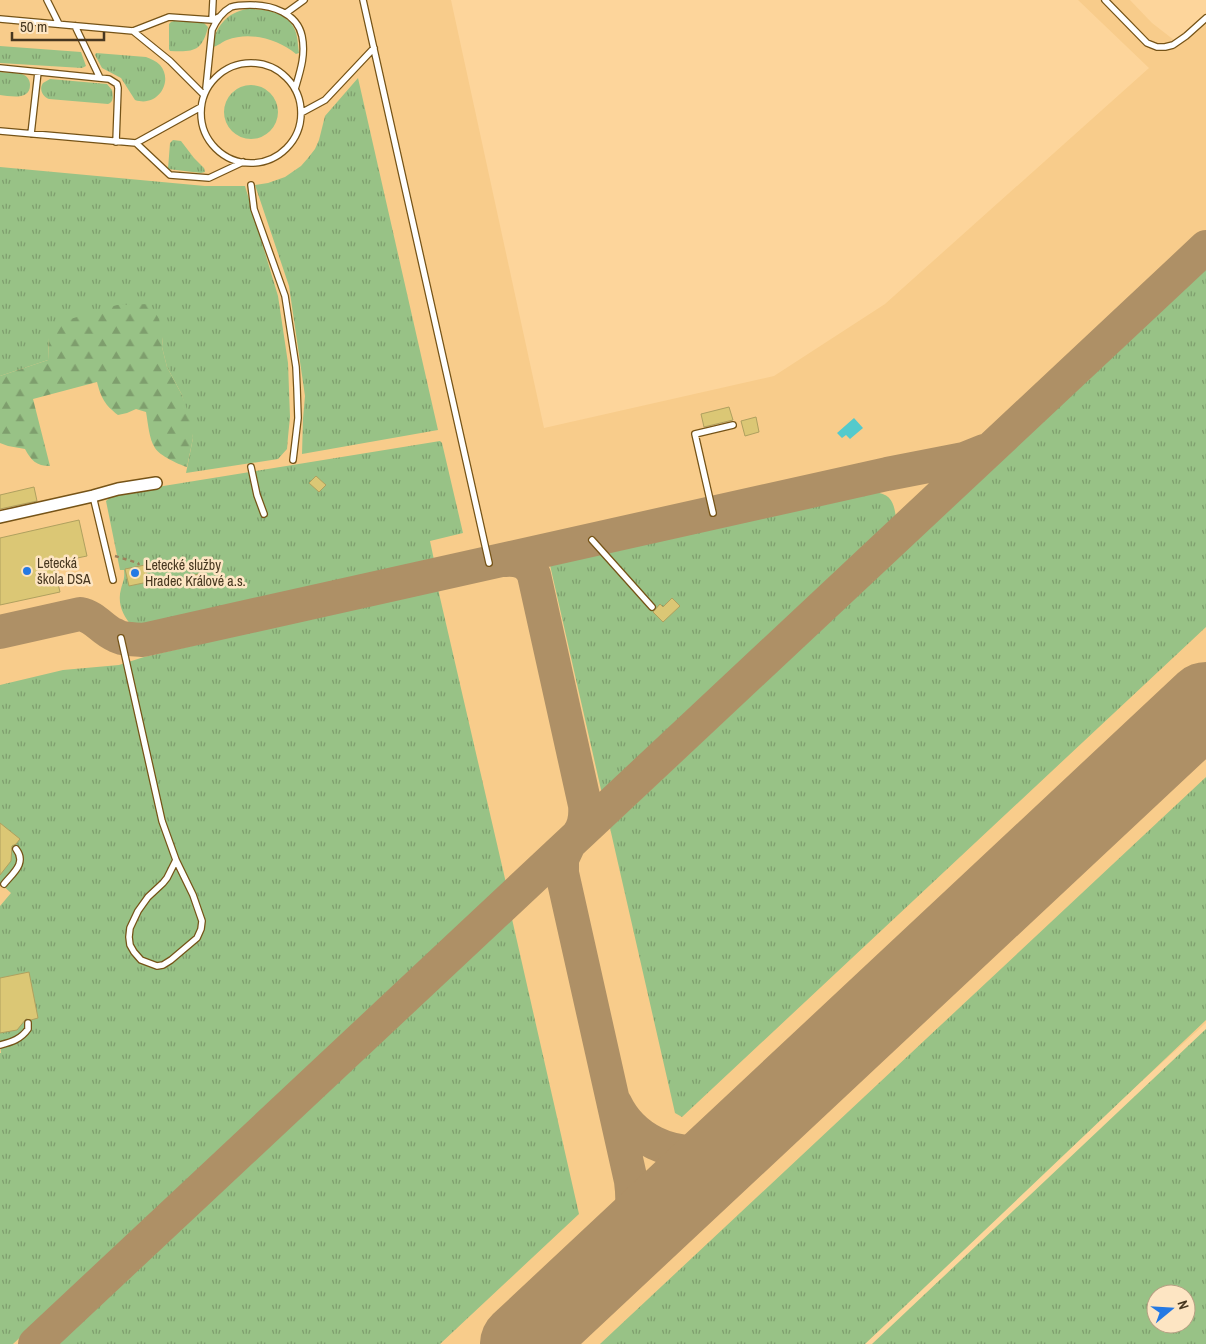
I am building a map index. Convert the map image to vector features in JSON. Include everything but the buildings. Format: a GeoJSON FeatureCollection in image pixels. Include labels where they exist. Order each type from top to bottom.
{"type":"FeatureCollection","features":[{"type":"Feature","properties":{"kind":"street"},"geometry":{"type":"LineString","coordinates":[[0,517],[118,489],[156,483]]}},
{"type":"Feature","properties":{"kind":"lane"},"geometry":{"type":"LineString","coordinates":[[47,0],[59,24]]}},
{"type":"Feature","properties":{"kind":"lane"},"geometry":{"type":"LineString","coordinates":[[212,0],[212,20]]}},
{"type":"Feature","properties":{"kind":"lane"},"geometry":{"type":"LineString","coordinates":[[286,13],[304,0]]}},
{"type":"Feature","properties":{"kind":"lane"},"geometry":{"type":"LineString","coordinates":[[363,0],[490,563]]}},
{"type":"Feature","properties":{"kind":"lane"},"geometry":{"type":"LineString","coordinates":[[1105,0],[1147,43],[1157,47],[1172,45],[1186,36],[1206,18]]}},
{"type":"Feature","properties":{"kind":"lane"},"geometry":{"type":"LineString","coordinates":[[0,20],[134,30],[169,17],[212,20],[232,7],[246,5],[270,7],[286,13],[295,22],[302,35],[304,54],[295,89]]}},
{"type":"Feature","properties":{"kind":"lane"},"geometry":{"type":"LineString","coordinates":[[205,93],[211,82],[226,69],[245,63],[265,65],[282,74],[295,89],[301,114],[299,128],[293,140],[283,151],[271,158],[258,162],[243,162],[226,156],[211,143],[203,126],[201,107],[205,93],[212,30],[219,17]]}},
{"type":"Feature","properties":{"kind":"lane"},"geometry":{"type":"LineString","coordinates":[[74,26],[100,78]]}},
{"type":"Feature","properties":{"kind":"lane"},"geometry":{"type":"LineString","coordinates":[[134,30],[205,93]]}},
{"type":"Feature","properties":{"kind":"lane"},"geometry":{"type":"LineString","coordinates":[[301,114],[326,100],[374,48]]}},
{"type":"Feature","properties":{"kind":"lane"},"geometry":{"type":"LineString","coordinates":[[0,68],[109,79],[118,88],[116,142]]}},
{"type":"Feature","properties":{"kind":"lane"},"geometry":{"type":"LineString","coordinates":[[31,134],[38,72]]}},
{"type":"Feature","properties":{"kind":"lane"},"geometry":{"type":"LineString","coordinates":[[0,131],[136,143],[201,107]]}},
{"type":"Feature","properties":{"kind":"lane"},"geometry":{"type":"LineString","coordinates":[[136,143],[170,175],[210,178],[243,162]]}},
{"type":"Feature","properties":{"kind":"lane"},"geometry":{"type":"LineString","coordinates":[[251,185],[254,209],[285,296],[296,367],[298,418],[293,460]]}},
{"type":"Feature","properties":{"kind":"lane"},"geometry":{"type":"LineString","coordinates":[[713,513],[695,434],[733,425]]}},
{"type":"Feature","properties":{"kind":"lane"},"geometry":{"type":"LineString","coordinates":[[250,467],[264,514]]}},
{"type":"Feature","properties":{"kind":"lane"},"geometry":{"type":"LineString","coordinates":[[93,496],[113,580]]}},
{"type":"Feature","properties":{"kind":"lane"},"geometry":{"type":"LineString","coordinates":[[592,540],[652,607]]}},
{"type":"Feature","properties":{"kind":"lane"},"geometry":{"type":"LineString","coordinates":[[121,638],[162,820],[176,860],[200,911],[202,921],[197,938],[172,960],[157,966],[141,960],[134,952],[130,945],[130,928],[138,911],[148,897],[167,878],[176,860]]}},
{"type":"Feature","properties":{"kind":"lane"},"geometry":{"type":"LineString","coordinates":[[4,884],[21,860],[16,849]]}},
{"type":"Feature","properties":{"kind":"lane"},"geometry":{"type":"LineString","coordinates":[[0,1045],[20,1038],[28,1029],[28,1024]]}},
{"type":"Feature","properties":{"kind":"path"},"geometry":{"type":"LineString","coordinates":[[107,554],[138,563],[139,565]]}},
{"type":"Feature","properties":{"kind":"shaded area"},"geometry":{"type":"Polygon","coordinates":[[[0,0],[451,0],[544,428],[774,376],[885,304],[1149,68],[1078,0],[1130,0],[1152,23],[1174,40],[1206,15],[1206,1023],[1005,1205],[865,1344],[0,1344],[0,0]]]}},
{"type":"Feature","properties":{"kind":"green space"},"geometry":{"type":"Polygon","coordinates":[[[247,9],[263,10],[278,14],[290,22],[295,29],[299,53],[296,54],[281,44],[263,38],[245,36],[227,40],[213,47],[216,33],[223,22],[234,13],[247,9]]]}},
{"type":"Feature","properties":{"kind":"green space"},"geometry":{"type":"Polygon","coordinates":[[[174,21],[204,23],[208,27],[206,35],[199,46],[191,50],[170,51],[169,24],[174,21]]]}},
{"type":"Feature","properties":{"kind":"green space"},"geometry":{"type":"Polygon","coordinates":[[[0,46],[81,52],[86,66],[82,68],[0,63],[0,46]]]}},
{"type":"Feature","properties":{"kind":"green space"},"geometry":{"type":"Polygon","coordinates":[[[96,53],[146,57],[155,61],[164,71],[164,85],[161,92],[151,100],[135,100],[121,78],[102,68],[95,55],[96,53]]]}},
{"type":"Feature","properties":{"kind":"green space"},"geometry":{"type":"Polygon","coordinates":[[[0,72],[19,73],[28,78],[30,85],[27,93],[19,96],[0,95],[0,72]]]}},
{"type":"Feature","properties":{"kind":"green space"},"geometry":{"type":"Polygon","coordinates":[[[358,78],[438,430],[302,454],[305,396],[289,286],[255,185],[285,177],[301,166],[315,149],[325,116],[358,78]]]}},
{"type":"Feature","properties":{"kind":"green space"},"geometry":{"type":"Polygon","coordinates":[[[50,79],[107,84],[112,90],[112,100],[108,104],[49,99],[43,94],[41,88],[43,83],[50,79]]]}},
{"type":"Feature","properties":{"kind":"green space"},"geometry":{"type":"Polygon","coordinates":[[[251,85],[261,87],[270,93],[276,102],[278,112],[276,122],[270,131],[261,137],[251,139],[241,137],[232,131],[226,122],[224,112],[226,102],[232,93],[241,87],[251,85]]]}},
{"type":"Feature","properties":{"kind":"green space"},"geometry":{"type":"Polygon","coordinates":[[[173,140],[181,141],[204,168],[205,172],[168,169],[170,143],[173,140]]]}},
{"type":"Feature","properties":{"kind":"green space"},"geometry":{"type":"Polygon","coordinates":[[[0,167],[205,186],[245,186],[278,296],[288,363],[290,417],[287,449],[278,459],[186,473],[193,438],[182,395],[167,367],[162,347],[163,337],[49,338],[48,360],[0,376],[0,167]]]}},
{"type":"Feature","properties":{"kind":"green space"},"geometry":{"type":"Polygon","coordinates":[[[1206,268],[1206,627],[682,1117],[675,1113],[610,828],[1206,268]]]}},
{"type":"Feature","properties":{"kind":"green space"},"geometry":{"type":"Polygon","coordinates":[[[150,304],[159,319],[163,337],[162,347],[167,367],[182,395],[190,418],[193,438],[187,467],[174,462],[157,451],[150,436],[146,412],[136,409],[118,415],[104,401],[97,382],[33,399],[50,466],[34,462],[25,449],[0,443],[0,376],[48,360],[49,338],[67,320],[117,305],[150,304]]]}},
{"type":"Feature","properties":{"kind":"green space"},"geometry":{"type":"Polygon","coordinates":[[[440,441],[463,533],[430,541],[434,560],[143,627],[132,626],[126,618],[120,599],[124,570],[120,570],[106,501],[114,494],[440,441]]]}},
{"type":"Feature","properties":{"kind":"green space"},"geometry":{"type":"Polygon","coordinates":[[[874,492],[880,493],[891,500],[896,518],[602,794],[550,565],[874,492]]]}},
{"type":"Feature","properties":{"kind":"green space"},"geometry":{"type":"Polygon","coordinates":[[[438,589],[506,883],[13,1344],[0,1344],[0,906],[11,893],[0,883],[0,685],[63,670],[119,665],[144,657],[438,589]]]}},
{"type":"Feature","properties":{"kind":"green space"},"geometry":{"type":"Polygon","coordinates":[[[1206,777],[1206,1020],[865,1344],[600,1344],[1206,777]]]}},
{"type":"Feature","properties":{"kind":"green space"},"geometry":{"type":"Polygon","coordinates":[[[512,919],[579,1214],[440,1344],[58,1344],[512,919]]]}},
{"type":"Feature","properties":{"kind":"green space"},"geometry":{"type":"Polygon","coordinates":[[[1206,1029],[1206,1344],[872,1344],[1206,1029]]]}},
{"type":"Feature","properties":{"kind":"water"},"geometry":{"type":"Polygon","coordinates":[[[854,418],[863,428],[850,439],[846,435],[842,438],[837,433],[854,418]]]}},
{"type":"Feature","properties":{"kind":"taxiway"},"geometry":{"type":"LineString","coordinates":[[35,1344],[1206,247]]}},
{"type":"Feature","properties":{"kind":"taxiway"},"geometry":{"type":"LineString","coordinates":[[0,632],[80,614],[90,618],[118,637],[143,640],[887,474],[964,459],[984,451]]}},
{"type":"Feature","properties":{"kind":"taxiway"},"geometry":{"type":"LineString","coordinates":[[505,560],[514,560],[526,564],[534,575],[585,805],[584,821],[578,835]]}},
{"type":"Feature","properties":{"kind":"taxiway"},"geometry":{"type":"LineString","coordinates":[[526,1336],[611,1257],[623,1239],[632,1212],[631,1181],[562,873],[562,859],[569,844]]}},
{"type":"Feature","properties":{"kind":"taxiway"},"geometry":{"type":"LineString","coordinates":[[615,1103],[622,1116],[632,1127],[655,1143],[682,1151],[710,1150],[727,1144],[741,1134],[828,1054]]}},
{"type":"Feature","properties":{"kind":"runway"},"geometry":{"type":"LineString","coordinates":[[521,1344],[1206,703]]}},
{"type":"Feature","properties":{"kind":"place","name":"Letecká škola DSA"},"geometry":{"type":"Point","coordinates":[27,571]}},
{"type":"Feature","properties":{"kind":"place","name":"Letecké služby Hradec Králové a.s."},"geometry":{"type":"Point","coordinates":[135,573]}}]}
